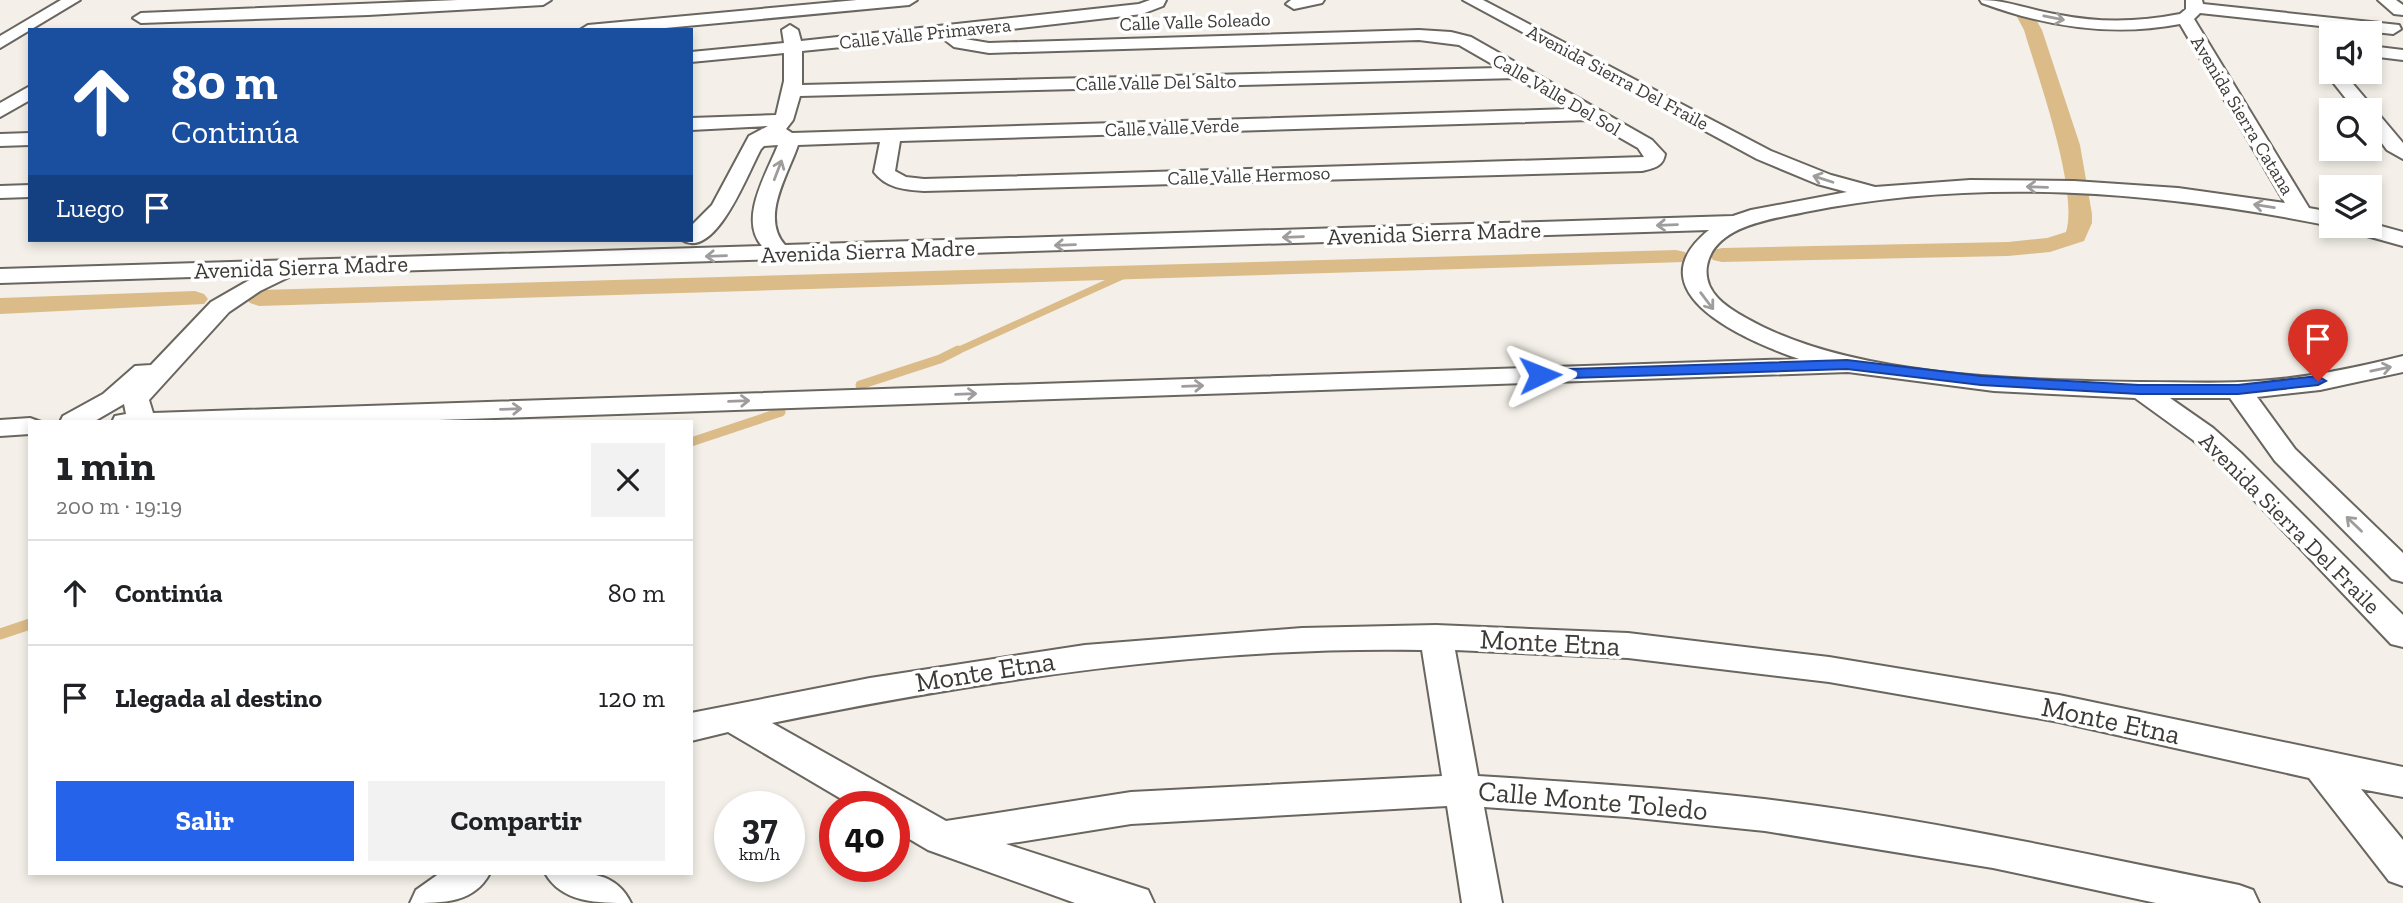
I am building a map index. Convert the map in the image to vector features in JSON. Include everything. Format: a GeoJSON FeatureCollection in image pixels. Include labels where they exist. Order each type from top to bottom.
{"type":"FeatureCollection","features":[{"type":"Feature","properties":{"kind":"street"},"geometry":{"type":"LineString","coordinates":[[0,43],[72,0]]}},
{"type":"Feature","properties":{"kind":"street"},"geometry":{"type":"LineString","coordinates":[[126,28],[167,0]]}},
{"type":"Feature","properties":{"kind":"street"},"geometry":{"type":"LineString","coordinates":[[141,18],[368,10],[544,0]]}},
{"type":"Feature","properties":{"kind":"street"},"geometry":{"type":"LineString","coordinates":[[604,28],[785,6],[909,0]]}},
{"type":"Feature","properties":{"kind":"street"},"geometry":{"type":"LineString","coordinates":[[1294,4],[1316,0]]}},
{"type":"Feature","properties":{"kind":"street","name":"Avenida Sierra Del Fraile"},"geometry":{"type":"LineString","coordinates":[[1471,0],[1764,155],[1824,180],[1886,193]]}},
{"type":"Feature","properties":{"kind":"street"},"geometry":{"type":"LineString","coordinates":[[1988,0],[2034,14],[2091,24],[2145,25],[2191,9],[2256,4],[2380,5],[2401,11]]}},
{"type":"Feature","properties":{"kind":"street","name":"Calle Valle Primavera"},"geometry":{"type":"LineString","coordinates":[[693,57],[1142,9],[1157,2]]}},
{"type":"Feature","properties":{"kind":"street"},"geometry":{"type":"LineString","coordinates":[[2256,4],[2398,30]]}},
{"type":"Feature","properties":{"kind":"street"},"geometry":{"type":"LineString","coordinates":[[2380,5],[2368,13],[2372,20],[2398,30]]}},
{"type":"Feature","properties":{"kind":"street"},"geometry":{"type":"LineString","coordinates":[[781,254],[765,236],[764,207],[788,145],[782,130],[793,91],[794,47],[785,6]]}},
{"type":"Feature","properties":{"kind":"street","name":"Avenida Sierra Catana"},"geometry":{"type":"LineString","coordinates":[[2191,9],[2301,213]]}},
{"type":"Feature","properties":{"kind":"street"},"geometry":{"type":"LineString","coordinates":[[0,20],[40,20]]}},
{"type":"Feature","properties":{"kind":"street","name":"Calle Valle Soleado"},"geometry":{"type":"LineString","coordinates":[[945,32],[960,43],[989,48],[1405,35],[1451,37]]}},
{"type":"Feature","properties":{"kind":"street","name":"Calle Valle Del Sol"},"geometry":{"type":"LineString","coordinates":[[1451,37],[1465,41],[1588,114],[1645,144],[1655,154],[1654,161]]}},
{"type":"Feature","properties":{"kind":"street"},"geometry":{"type":"LineString","coordinates":[[2382,52],[2403,55]]}},
{"type":"Feature","properties":{"kind":"street","name":"Calle Valle Del Salto"},"geometry":{"type":"LineString","coordinates":[[793,91],[1519,73]]}},
{"type":"Feature","properties":{"kind":"street"},"geometry":{"type":"LineString","coordinates":[[2345,84],[2356,98]]}},
{"type":"Feature","properties":{"kind":"street"},"geometry":{"type":"LineString","coordinates":[[0,111],[26,96]]}},
{"type":"Feature","properties":{"kind":"street","name":"Calle Valle Verde"},"geometry":{"type":"LineString","coordinates":[[693,124],[891,136],[1588,114]]}},
{"type":"Feature","properties":{"kind":"street"},"geometry":{"type":"LineString","coordinates":[[2382,129],[2399,149]]}},
{"type":"Feature","properties":{"kind":"street"},"geometry":{"type":"LineString","coordinates":[[693,236],[705,228],[723,209],[756,140],[782,130]]}},
{"type":"Feature","properties":{"kind":"street","name":"Calle Valle Hermoso"},"geometry":{"type":"LineString","coordinates":[[891,136],[884,172],[893,181],[923,185],[1642,165],[1654,161]]}},
{"type":"Feature","properties":{"kind":"street"},"geometry":{"type":"LineString","coordinates":[[0,140],[28,139]]}},
{"type":"Feature","properties":{"kind":"street","name":"Avenida Sierra Del Fraile"},"geometry":{"type":"LineString","coordinates":[[1743,220],[1790,201],[1792,193],[1786,181],[1764,155]]}},
{"type":"Feature","properties":{"kind":"street"},"geometry":{"type":"LineString","coordinates":[[1847,365],[1769,339],[1728,321],[1708,306],[1698,289],[1694,267],[1701,251],[1716,236],[1743,220],[1886,193],[1918,190],[2020,187],[2123,191],[2228,201],[2319,217]]}},
{"type":"Feature","properties":{"kind":"street"},"geometry":{"type":"LineString","coordinates":[[0,192],[28,191]]}},
{"type":"Feature","properties":{"kind":"street"},"geometry":{"type":"LineString","coordinates":[[723,209],[764,207]]}},
{"type":"Feature","properties":{"kind":"street","name":"Avenida Sierra Madre"},"geometry":{"type":"LineString","coordinates":[[0,276],[781,254],[1743,220]]}},
{"type":"Feature","properties":{"kind":"street"},"geometry":{"type":"LineString","coordinates":[[2382,233],[2403,239]]}},
{"type":"Feature","properties":{"kind":"street"},"geometry":{"type":"LineString","coordinates":[[650,257],[682,242]]}},
{"type":"Feature","properties":{"kind":"street"},"geometry":{"type":"LineString","coordinates":[[142,420],[136,400],[143,388],[220,307],[252,286],[297,267]]}},
{"type":"Feature","properties":{"kind":"street"},"geometry":{"type":"LineString","coordinates":[[76,420],[125,391],[202,307],[217,286],[217,279],[207,269]]}},
{"type":"Feature","properties":{"kind":"street"},"geometry":{"type":"LineString","coordinates":[[172,420],[1847,365],[1981,380],[2139,389],[2238,390],[2297,384],[2403,364]]}},
{"type":"Feature","properties":{"kind":"street","name":"Avenida Sierra Del Fraile"},"geometry":{"type":"LineString","coordinates":[[2139,389],[2203,435],[2231,459],[2403,635]]}},
{"type":"Feature","properties":{"kind":"street","name":"Avenida Sierra Del Fraile"},"geometry":{"type":"LineString","coordinates":[[2238,390],[2285,455],[2403,572]]}},
{"type":"Feature","properties":{"kind":"street"},"geometry":{"type":"LineString","coordinates":[[0,428],[28,426]]}},
{"type":"Feature","properties":{"kind":"street"},"geometry":{"type":"LineString","coordinates":[[1436,637],[1482,903]]}},
{"type":"Feature","properties":{"kind":"street","name":"Monte Etna"},"geometry":{"type":"LineString","coordinates":[[693,727],[916,682],[1068,658],[1296,639],[1436,637],[1584,642],[1734,656],[1849,673],[2103,718],[2322,768],[2403,782]]}},
{"type":"Feature","properties":{"kind":"street"},"geometry":{"type":"LineString","coordinates":[[732,717],[859,791]]}},
{"type":"Feature","properties":{"kind":"street"},"geometry":{"type":"LineString","coordinates":[[2322,768],[2403,869]]}},
{"type":"Feature","properties":{"kind":"street","name":"Calle Monte Toledo"},"geometry":{"type":"LineString","coordinates":[[942,838],[1131,808],[1464,790],[1627,801],[1765,815],[1993,851],[2239,903]]}},
{"type":"Feature","properties":{"kind":"street"},"geometry":{"type":"LineString","coordinates":[[910,820],[942,838],[1105,896],[1134,903]]}},
{"type":"Feature","properties":{"kind":"street"},"geometry":{"type":"LineString","coordinates":[[430,903],[468,875]]}},
{"type":"Feature","properties":{"kind":"street"},"geometry":{"type":"LineString","coordinates":[[568,875],[611,903]]}},
{"type":"Feature","properties":{"kind":"waterway"},"geometry":{"type":"LineString","coordinates":[[1722,255],[2008,249],[2050,245],[2076,236],[2080,214],[2069,145],[2033,30],[2025,15]]}},
{"type":"Feature","properties":{"kind":"waterway"},"geometry":{"type":"LineString","coordinates":[[259,298],[1676,257]]}},
{"type":"Feature","properties":{"kind":"waterway"},"geometry":{"type":"LineString","coordinates":[[955,352],[1131,272]]}},
{"type":"Feature","properties":{"kind":"waterway"},"geometry":{"type":"LineString","coordinates":[[0,306],[195,299]]}},
{"type":"Feature","properties":{"kind":"waterway"},"geometry":{"type":"LineString","coordinates":[[860,385],[940,359],[958,350]]}},
{"type":"Feature","properties":{"kind":"waterway"},"geometry":{"type":"LineString","coordinates":[[693,441],[781,412]]}},
{"type":"Feature","properties":{"kind":"waterway"},"geometry":{"type":"LineString","coordinates":[[0,634],[28,625]]}},
{"type":"Feature","properties":{"kind":"route"},"geometry":{"type":"LineString","coordinates":[[1540,375],[1847,365],[1981,380],[2139,389],[2238,390],[2318,381]]}}]}
